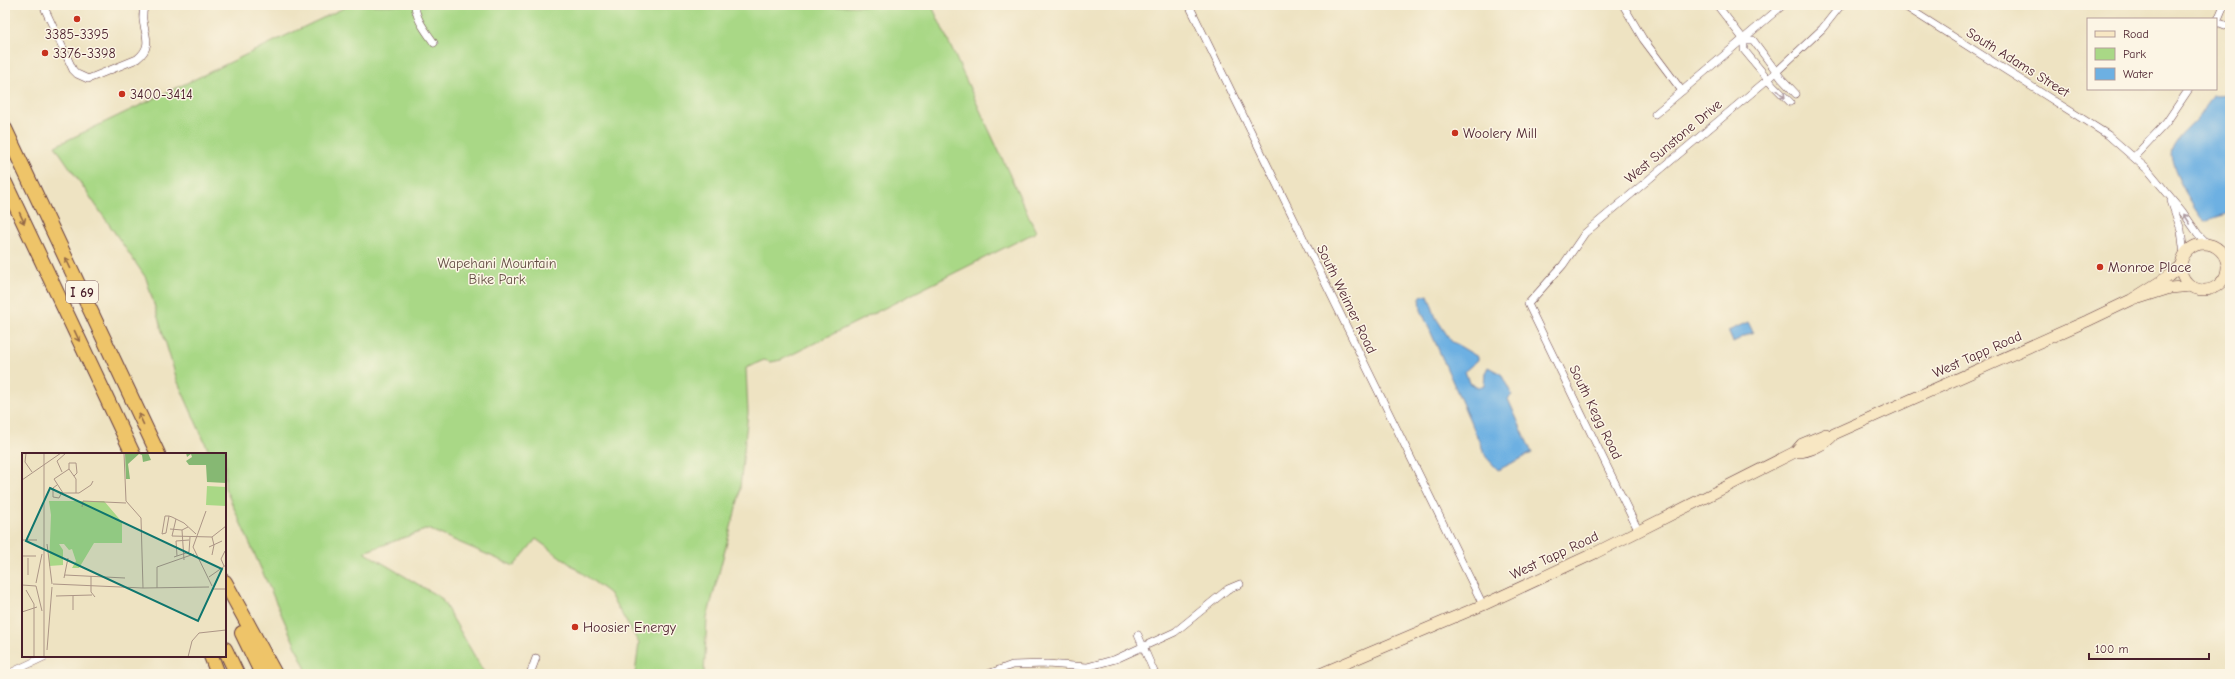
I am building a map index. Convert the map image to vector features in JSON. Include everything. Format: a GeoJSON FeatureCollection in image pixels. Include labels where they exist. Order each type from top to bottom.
{"type":"FeatureCollection","features":[{"type":"Feature","properties":{"kind":"highway","name":"I 69"},"geometry":{"type":"LineString","coordinates":[[5,129],[158,453]]}},
{"type":"Feature","properties":{"kind":"highway","name":"I 69"},"geometry":{"type":"LineString","coordinates":[[5,183],[133,453]]}},
{"type":"Feature","properties":{"kind":"highway"},"geometry":{"type":"LineString","coordinates":[[101,387],[124,453]]}},
{"type":"Feature","properties":{"kind":"highway"},"geometry":{"type":"LineString","coordinates":[[226,584],[275,674]]}},
{"type":"Feature","properties":{"kind":"highway"},"geometry":{"type":"LineString","coordinates":[[226,598],[262,674]]}},
{"type":"Feature","properties":{"kind":"highway"},"geometry":{"type":"LineString","coordinates":[[226,652],[237,674]]}},
{"type":"Feature","properties":{"kind":"highway"},"geometry":{"type":"LineString","coordinates":[[211,657],[218,674]]}},
{"type":"Feature","properties":{"kind":"main road","name":"West Tapp Road"},"geometry":{"type":"LineString","coordinates":[[2131,300],[2170,288],[2192,286],[2203,290],[2214,288],[2222,281],[2228,268],[2226,257],[2212,245]]}},
{"type":"Feature","properties":{"kind":"main road","name":"West Tapp Road"},"geometry":{"type":"LineString","coordinates":[[1320,674],[1483,605],[1639,532],[1795,452],[1806,442],[1827,433],[1834,434],[1980,370],[2131,300],[2169,276],[2194,246],[2230,246]]}},
{"type":"Feature","properties":{"kind":"main road"},"geometry":{"type":"LineString","coordinates":[[2183,260],[2183,277],[2192,286]]}},
{"type":"Feature","properties":{"kind":"street"},"geometry":{"type":"LineString","coordinates":[[43,5],[73,70],[77,74],[88,79],[137,59],[142,55],[148,43],[142,17],[145,5]]}},
{"type":"Feature","properties":{"kind":"street"},"geometry":{"type":"LineString","coordinates":[[414,5],[415,13],[421,25],[434,43]]}},
{"type":"Feature","properties":{"kind":"street","name":"South Weimer Road"},"geometry":{"type":"LineString","coordinates":[[1189,5],[1483,605]]}},
{"type":"Feature","properties":{"kind":"street"},"geometry":{"type":"LineString","coordinates":[[1623,5],[1643,39],[1682,90]]}},
{"type":"Feature","properties":{"kind":"street"},"geometry":{"type":"LineString","coordinates":[[1717,5],[1744,40],[1744,50],[1790,102]]}},
{"type":"Feature","properties":{"kind":"street"},"geometry":{"type":"LineString","coordinates":[[1655,114],[1744,40],[1783,5]]}},
{"type":"Feature","properties":{"kind":"street","name":"West Sunstone Drive"},"geometry":{"type":"LineString","coordinates":[[1528,304],[1563,265],[1585,233],[1777,71],[1822,29],[1841,5]]}},
{"type":"Feature","properties":{"kind":"street","name":"South Adams Street"},"geometry":{"type":"LineString","coordinates":[[1903,5],[2108,135],[2134,157],[2168,193],[2198,234],[2212,245]]}},
{"type":"Feature","properties":{"kind":"street"},"geometry":{"type":"LineString","coordinates":[[2217,21],[2224,5]]}},
{"type":"Feature","properties":{"kind":"street"},"geometry":{"type":"LineString","coordinates":[[2217,23],[2230,27]]}},
{"type":"Feature","properties":{"kind":"street"},"geometry":{"type":"LineString","coordinates":[[1744,40],[1753,40],[1796,94]]}},
{"type":"Feature","properties":{"kind":"street"},"geometry":{"type":"LineString","coordinates":[[2134,157],[2166,123],[2188,90]]}},
{"type":"Feature","properties":{"kind":"street","name":"South Adams Street"},"geometry":{"type":"LineString","coordinates":[[2168,193],[2181,230],[2183,260]]}},
{"type":"Feature","properties":{"kind":"street","name":"South Kegg Road"},"geometry":{"type":"LineString","coordinates":[[1528,304],[1639,532]]}},
{"type":"Feature","properties":{"kind":"street"},"geometry":{"type":"LineString","coordinates":[[988,674],[1012,665],[1028,663],[1087,667],[1116,659],[1175,632],[1228,589],[1240,584]]}},
{"type":"Feature","properties":{"kind":"street"},"geometry":{"type":"LineString","coordinates":[[1138,635],[1155,674]]}},
{"type":"Feature","properties":{"kind":"street"},"geometry":{"type":"LineString","coordinates":[[8,674],[44,657]]}},
{"type":"Feature","properties":{"kind":"street"},"geometry":{"type":"LineString","coordinates":[[530,674],[536,658]]}},
{"type":"Feature","properties":{"kind":"green space","name":"Wapehani Mountain Bike Park"},"geometry":{"type":"Polygon","coordinates":[[[350,5],[932,6],[1036,232],[781,360],[771,362],[764,360],[746,368],[748,413],[739,497],[707,618],[704,674],[635,674],[639,643],[609,593],[536,539],[514,566],[428,529],[364,552],[441,598],[485,674],[308,674],[226,490],[226,453],[210,453],[177,380],[146,278],[55,146],[350,5]]]}},
{"type":"Feature","properties":{"kind":"water"},"geometry":{"type":"Polygon","coordinates":[[[2230,94],[2230,213],[2204,221],[2182,186],[2177,175],[2171,156],[2172,149],[2181,135],[2200,116],[2213,95],[2230,94]]]}},
{"type":"Feature","properties":{"kind":"water"},"geometry":{"type":"Polygon","coordinates":[[[1428,295],[1436,318],[1451,341],[1478,357],[1478,360],[1465,371],[1469,383],[1478,388],[1484,385],[1485,373],[1488,367],[1501,374],[1512,395],[1508,399],[1532,453],[1498,470],[1486,457],[1421,310],[1420,297],[1428,295]]]}},
{"type":"Feature","properties":{"kind":"water"},"geometry":{"type":"Polygon","coordinates":[[[1748,322],[1753,332],[1733,342],[1728,331],[1748,322]]]}},
{"type":"Feature","properties":{"kind":"place","name":"3385-3395"},"geometry":{"type":"Point","coordinates":[77,19]}},
{"type":"Feature","properties":{"kind":"place","name":"3376-3398"},"geometry":{"type":"Point","coordinates":[45,53]}},
{"type":"Feature","properties":{"kind":"place","name":"3400-3414"},"geometry":{"type":"Point","coordinates":[122,94]}},
{"type":"Feature","properties":{"kind":"place","name":"Woolery Mill"},"geometry":{"type":"Point","coordinates":[1455,133]}},
{"type":"Feature","properties":{"kind":"place","name":"Monroe Place"},"geometry":{"type":"Point","coordinates":[2100,267]}},
{"type":"Feature","properties":{"kind":"place","name":"Hoosier Energy"},"geometry":{"type":"Point","coordinates":[575,627]}}]}
